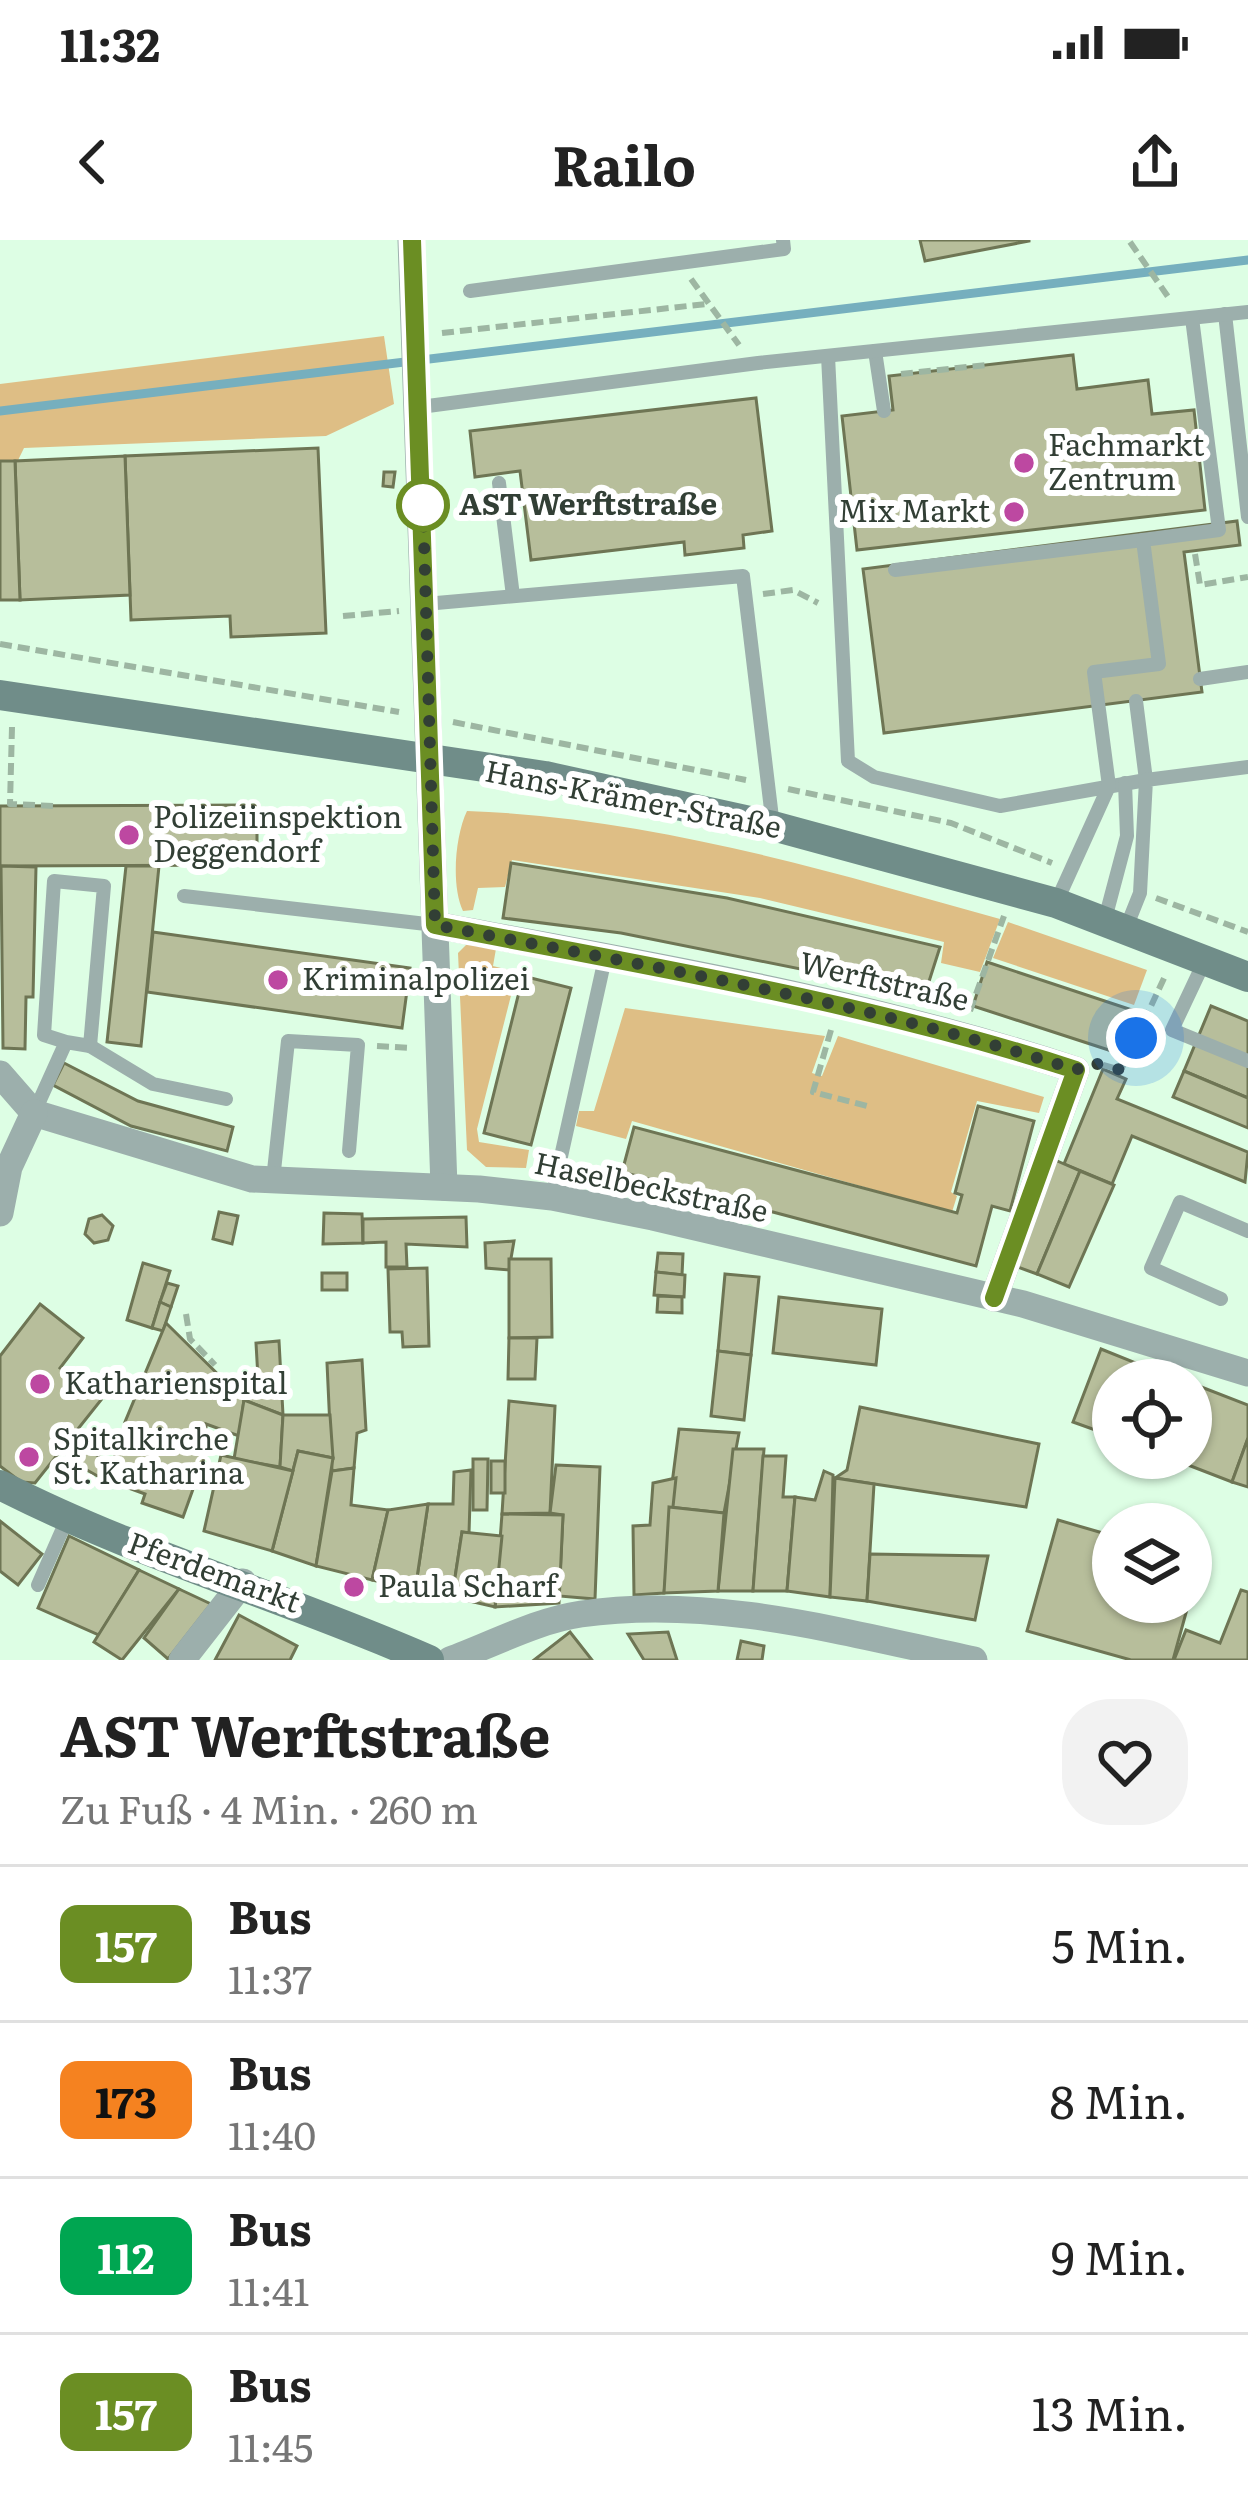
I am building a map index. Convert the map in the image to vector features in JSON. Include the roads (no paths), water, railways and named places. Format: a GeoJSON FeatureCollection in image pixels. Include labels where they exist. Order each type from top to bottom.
{"type":"FeatureCollection","features":[{"type":"Feature","properties":{"kind":"main road","name":"Hans-Krämer-Straße"},"geometry":{"type":"LineString","coordinates":[[7,696],[545,776],[773,826],[1056,903],[1248,977]]}},
{"type":"Feature","properties":{"kind":"main road","name":"Pferdemarkt"},"geometry":{"type":"LineString","coordinates":[[0,1485],[67,1519],[243,1582],[429,1660]]}},
{"type":"Feature","properties":{"kind":"street"},"geometry":{"type":"LineString","coordinates":[[412,240],[444,1187]]}},
{"type":"Feature","properties":{"kind":"street","name":"Werftstraße"},"geometry":{"type":"LineString","coordinates":[[435,925],[606,954],[838,1004],[962,1033],[1076,1070],[994,1298]]}},
{"type":"Feature","properties":{"kind":"street"},"geometry":{"type":"LineString","coordinates":[[0,1074],[34,1113],[9,1168],[0,1213]]}},
{"type":"Feature","properties":{"kind":"street","name":"Haselbeckstraße"},"geometry":{"type":"LineString","coordinates":[[34,1113],[167,1157],[273,1180],[552,1197],[994,1298],[1248,1373]]}},
{"type":"Feature","properties":{"kind":"street"},"geometry":{"type":"LineString","coordinates":[[182,1660],[224,1614],[243,1582]]}},
{"type":"Feature","properties":{"kind":"street"},"geometry":{"type":"LineString","coordinates":[[450,1660],[575,1614],[610,1611],[750,1613],[974,1660]]}},
{"type":"Feature","properties":{"kind":"lane"},"geometry":{"type":"LineString","coordinates":[[470,291],[784,249],[783,240]]}},
{"type":"Feature","properties":{"kind":"lane"},"geometry":{"type":"LineString","coordinates":[[420,402],[1248,312]]}},
{"type":"Feature","properties":{"kind":"lane"},"geometry":{"type":"LineString","coordinates":[[1225,314],[1248,517]]}},
{"type":"Feature","properties":{"kind":"lane"},"geometry":{"type":"LineString","coordinates":[[895,571],[1219,530],[1192,318]]}},
{"type":"Feature","properties":{"kind":"lane"},"geometry":{"type":"LineString","coordinates":[[875,351],[884,411]]}},
{"type":"Feature","properties":{"kind":"lane"},"geometry":{"type":"LineString","coordinates":[[828,356],[848,761],[874,777],[1000,806],[1248,767]]}},
{"type":"Feature","properties":{"kind":"lane"},"geometry":{"type":"LineString","coordinates":[[499,483],[513,596]]}},
{"type":"Feature","properties":{"kind":"lane"},"geometry":{"type":"LineString","coordinates":[[1056,903],[1108,786],[1094,672],[1159,664],[1143,540]]}},
{"type":"Feature","properties":{"kind":"lane"},"geometry":{"type":"LineString","coordinates":[[425,604],[743,576],[772,786],[773,826]]}},
{"type":"Feature","properties":{"kind":"lane"},"geometry":{"type":"LineString","coordinates":[[1200,679],[1248,672]]}},
{"type":"Feature","properties":{"kind":"lane"},"geometry":{"type":"LineString","coordinates":[[1115,924],[1140,892],[1145,780],[1136,701]]}},
{"type":"Feature","properties":{"kind":"lane"},"geometry":{"type":"LineString","coordinates":[[1115,924],[1127,836],[1125,783]]}},
{"type":"Feature","properties":{"kind":"lane"},"geometry":{"type":"LineString","coordinates":[[90,1046],[104,886],[54,881],[44,1035],[90,1046],[153,1084],[226,1099]]}},
{"type":"Feature","properties":{"kind":"lane"},"geometry":{"type":"LineString","coordinates":[[184,896],[435,925]]}},
{"type":"Feature","properties":{"kind":"lane"},"geometry":{"type":"LineString","coordinates":[[552,1197],[606,954]]}},
{"type":"Feature","properties":{"kind":"lane"},"geometry":{"type":"LineString","coordinates":[[1205,959],[1172,1030],[1248,1061]]}},
{"type":"Feature","properties":{"kind":"lane"},"geometry":{"type":"LineString","coordinates":[[273,1180],[287,1041],[358,1045],[349,1150]]}},
{"type":"Feature","properties":{"kind":"lane"},"geometry":{"type":"LineString","coordinates":[[34,1113],[66,1042]]}},
{"type":"Feature","properties":{"kind":"lane"},"geometry":{"type":"LineString","coordinates":[[1221,1299],[1151,1268],[1180,1202],[1248,1231]]}},
{"type":"Feature","properties":{"kind":"lane"},"geometry":{"type":"LineString","coordinates":[[38,1585],[67,1519]]}},
{"type":"Feature","properties":{"kind":"waterway"},"geometry":{"type":"LineString","coordinates":[[0,411],[1248,260]]}},
{"type":"Feature","properties":{"kind":"place","name":"Fachmarkt Zentrum"},"geometry":{"type":"Point","coordinates":[1024,463]}},
{"type":"Feature","properties":{"kind":"place","name":"AST Werftstraße"},"geometry":{"type":"Point","coordinates":[423,505]}},
{"type":"Feature","properties":{"kind":"place","name":"Mix Markt"},"geometry":{"type":"Point","coordinates":[1014,512]}},
{"type":"Feature","properties":{"kind":"place","name":"Polizeiinspektion Deggendorf"},"geometry":{"type":"Point","coordinates":[129,835]}},
{"type":"Feature","properties":{"kind":"place","name":"Kriminalpolizei"},"geometry":{"type":"Point","coordinates":[278,980]}},
{"type":"Feature","properties":{"kind":"place","name":"Katharienspital"},"geometry":{"type":"Point","coordinates":[40,1384]}},
{"type":"Feature","properties":{"kind":"place","name":"Spitalkirche St. Katharina"},"geometry":{"type":"Point","coordinates":[29,1457]}},
{"type":"Feature","properties":{"kind":"place","name":"Paula Scharf"},"geometry":{"type":"Point","coordinates":[354,1587]}}]}
